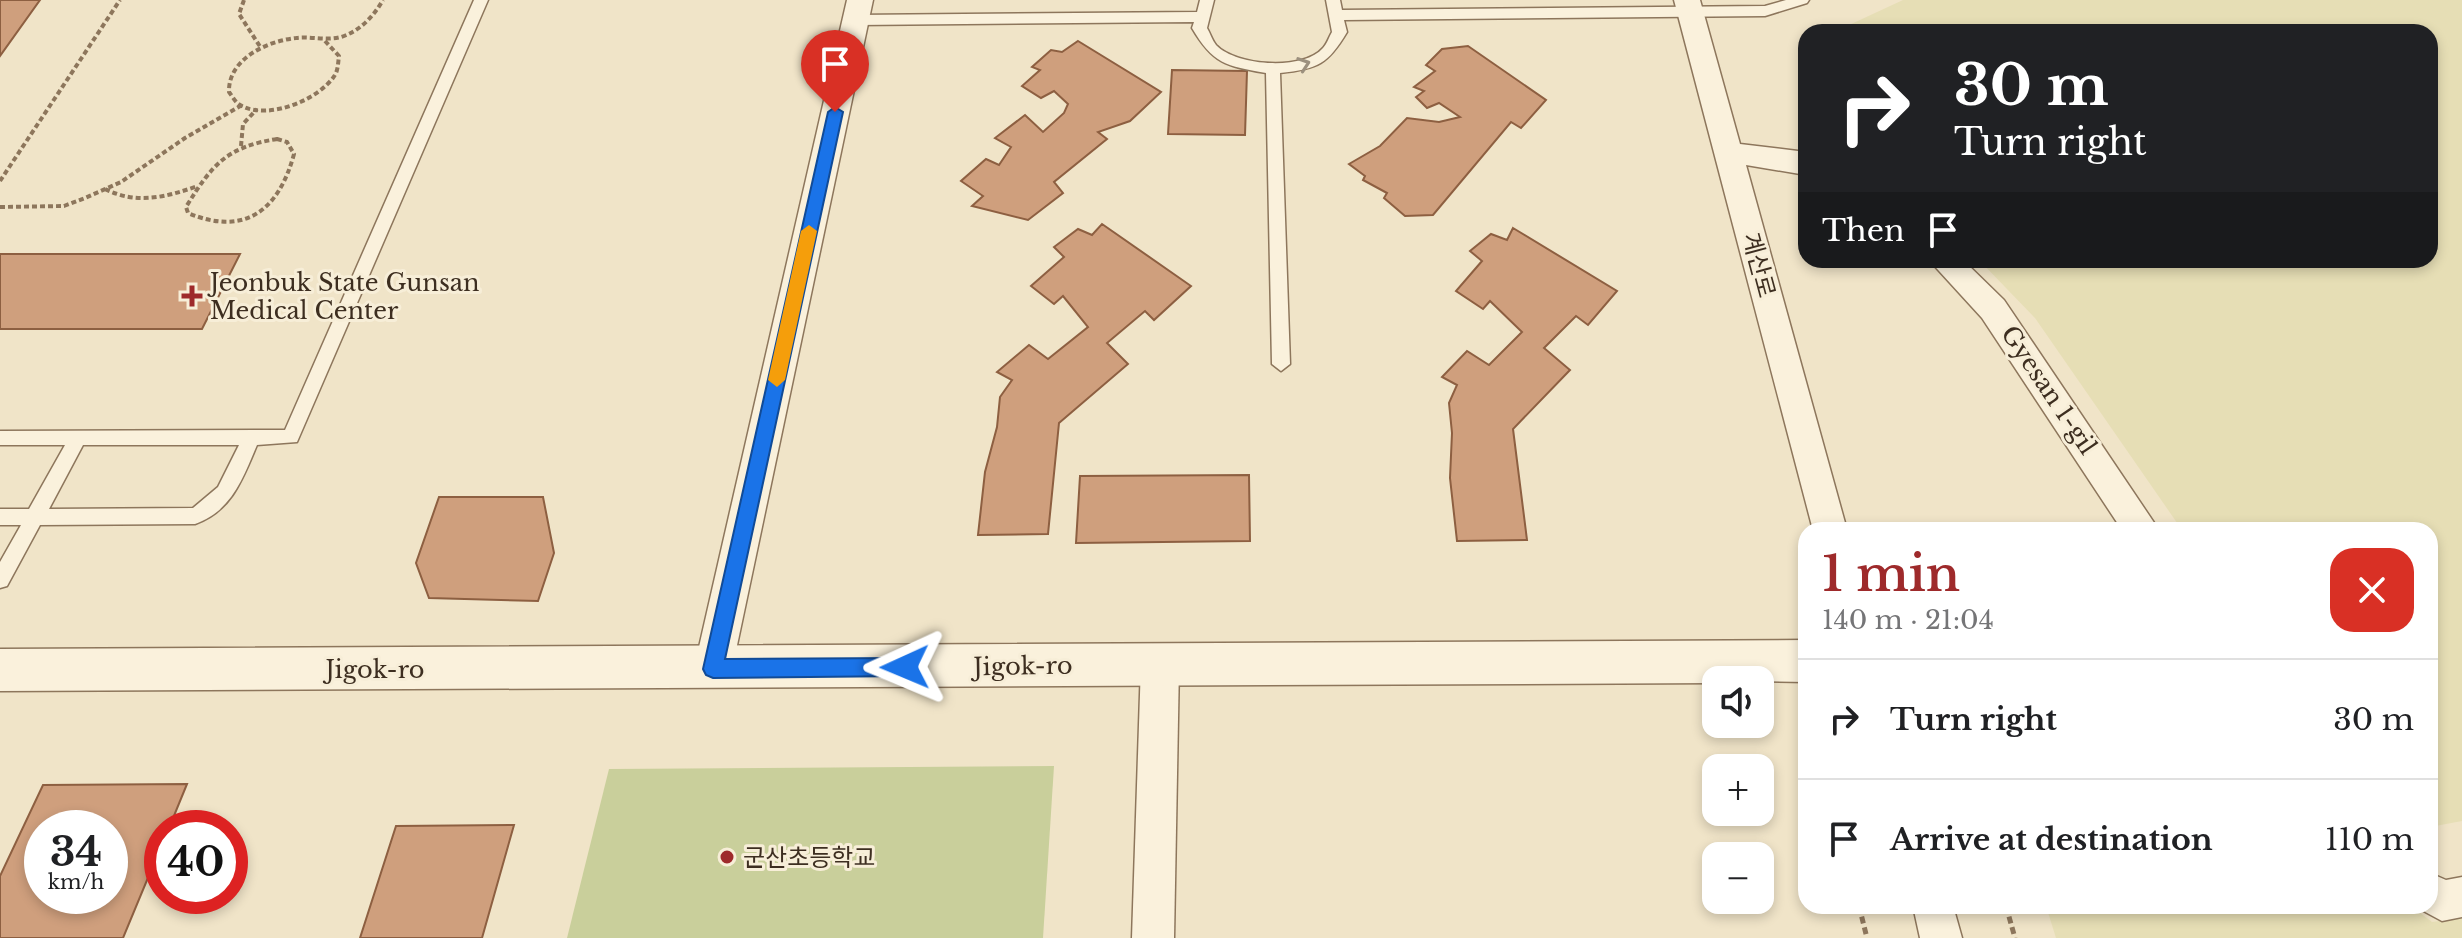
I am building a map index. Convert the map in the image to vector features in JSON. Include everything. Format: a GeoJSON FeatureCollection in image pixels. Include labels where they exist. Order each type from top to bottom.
{"type":"FeatureCollection","features":[{"type":"Feature","properties":{"kind":"street","name":"계산로"},"geometry":{"type":"LineString","coordinates":[[1689,6],[1828,522]]}},
{"type":"Feature","properties":{"kind":"street"},"geometry":{"type":"LineString","coordinates":[[713,669],[858,10]]}},
{"type":"Feature","properties":{"kind":"street"},"geometry":{"type":"LineString","coordinates":[[1729,153],[1798,160]]}},
{"type":"Feature","properties":{"kind":"street","name":"Gyesan 1-gil"},"geometry":{"type":"LineString","coordinates":[[1952,268],[1993,309],[2137,522]]}},
{"type":"Feature","properties":{"kind":"street","name":"Jigok-ro"},"geometry":{"type":"LineString","coordinates":[[0,670],[713,669],[1798,661]]}},
{"type":"Feature","properties":{"kind":"street"},"geometry":{"type":"LineString","coordinates":[[1153,938],[1160,664]]}},
{"type":"Feature","properties":{"kind":"street"},"geometry":{"type":"LineString","coordinates":[[2438,898],[2442,901],[2462,897]]}},
{"type":"Feature","properties":{"kind":"street"},"geometry":{"type":"LineString","coordinates":[[1935,914],[1941,938]]}},
{"type":"Feature","properties":{"kind":"lane"},"geometry":{"type":"LineString","coordinates":[[0,438],[291,437],[481,0]]}},
{"type":"Feature","properties":{"kind":"lane"},"geometry":{"type":"LineString","coordinates":[[1207,0],[1199,17],[1201,33],[1219,54],[1249,68],[1273,70],[1307,63],[1333,46],[1341,31],[1340,15],[1333,0]]}},
{"type":"Feature","properties":{"kind":"lane"},"geometry":{"type":"LineString","coordinates":[[1340,15],[1689,6],[1765,11],[1802,0]]}},
{"type":"Feature","properties":{"kind":"lane"},"geometry":{"type":"LineString","coordinates":[[858,10],[1199,17]]}},
{"type":"Feature","properties":{"kind":"lane"},"geometry":{"type":"LineString","coordinates":[[1273,70],[1281,364]]}},
{"type":"Feature","properties":{"kind":"lane"},"geometry":{"type":"LineString","coordinates":[[0,517],[195,516],[214,507],[226,492],[251,437]]}},
{"type":"Feature","properties":{"kind":"lane"},"geometry":{"type":"LineString","coordinates":[[0,580],[78,438]]}},
{"type":"Feature","properties":{"kind":"path"},"geometry":{"type":"LineString","coordinates":[[0,181],[120,0]]}},
{"type":"Feature","properties":{"kind":"path"},"geometry":{"type":"LineString","coordinates":[[244,0],[239,14],[244,24],[253,30],[261,48]]}},
{"type":"Feature","properties":{"kind":"path"},"geometry":{"type":"LineString","coordinates":[[325,41],[335,48],[340,57],[339,68],[333,80],[302,102],[283,108],[257,109],[235,102],[229,91],[235,68],[261,48],[295,38],[325,41],[356,30],[374,15],[383,0]]}},
{"type":"Feature","properties":{"kind":"path"},"geometry":{"type":"LineString","coordinates":[[0,207],[64,206],[105,189],[242,105]]}},
{"type":"Feature","properties":{"kind":"path"},"geometry":{"type":"LineString","coordinates":[[241,146],[243,124],[257,109]]}},
{"type":"Feature","properties":{"kind":"path"},"geometry":{"type":"LineString","coordinates":[[277,139],[287,142],[294,154],[292,167],[272,201],[255,217],[235,224],[206,224],[188,213],[186,207],[199,186],[216,160],[241,146],[277,139]]}},
{"type":"Feature","properties":{"kind":"path"},"geometry":{"type":"LineString","coordinates":[[105,189],[119,198],[137,201],[158,199],[199,186]]}},
{"type":"Feature","properties":{"kind":"path"},"geometry":{"type":"LineString","coordinates":[[1861,914],[1867,938]]}},
{"type":"Feature","properties":{"kind":"path"},"geometry":{"type":"LineString","coordinates":[[2008,914],[2015,938]]}},
{"type":"Feature","properties":{"kind":"shaded area"},"geometry":{"type":"Polygon","coordinates":[[[1903,0],[2462,0],[2462,821],[2438,826],[2438,522],[2176,522],[2035,318],[1987,268],[2438,268],[2438,24],[1851,24],[1903,0]]]}},
{"type":"Feature","properties":{"kind":"shaded area"},"geometry":{"type":"Polygon","coordinates":[[[2048,914],[2422,914],[2432,922],[2462,918],[2462,938],[2056,938],[2048,914]]]}},
{"type":"Feature","properties":{"kind":"green space"},"geometry":{"type":"Polygon","coordinates":[[[1054,766],[1043,938],[567,938],[609,769],[1054,766]]]}},
{"type":"Feature","properties":{"kind":"building"},"geometry":{"type":"Polygon","coordinates":[[[0,0],[40,0],[0,56],[0,0]]]}},
{"type":"Feature","properties":{"kind":"building"},"geometry":{"type":"Polygon","coordinates":[[[1078,41],[1161,92],[1130,121],[1098,132],[1107,139],[1054,182],[1063,193],[1028,220],[972,206],[983,196],[961,181],[986,159],[999,165],[1011,147],[995,138],[1025,115],[1043,132],[1064,113],[1068,104],[1054,91],[1041,98],[1022,86],[1040,70],[1032,67],[1051,50],[1062,52],[1078,41]]]}},
{"type":"Feature","properties":{"kind":"building"},"geometry":{"type":"Polygon","coordinates":[[[1468,46],[1546,100],[1521,128],[1511,122],[1433,215],[1405,216],[1384,198],[1387,193],[1363,180],[1365,176],[1349,164],[1380,146],[1407,118],[1439,122],[1460,117],[1439,103],[1427,108],[1416,97],[1424,91],[1414,87],[1435,71],[1426,65],[1442,49],[1468,46]]]}},
{"type":"Feature","properties":{"kind":"building"},"geometry":{"type":"Polygon","coordinates":[[[1172,70],[1247,71],[1245,135],[1168,134],[1172,70]]]}},
{"type":"Feature","properties":{"kind":"building"},"geometry":{"type":"Polygon","coordinates":[[[1102,224],[1191,286],[1154,320],[1145,311],[1107,343],[1128,364],[1059,423],[1048,534],[978,535],[985,472],[997,427],[1000,397],[1012,380],[997,372],[1029,345],[1048,359],[1088,327],[1063,296],[1054,304],[1031,286],[1064,257],[1054,247],[1078,229],[1092,235],[1102,224]]]}},
{"type":"Feature","properties":{"kind":"building"},"geometry":{"type":"Polygon","coordinates":[[[1513,228],[1617,291],[1588,325],[1576,316],[1544,348],[1570,370],[1513,429],[1527,540],[1457,541],[1450,478],[1452,433],[1449,403],[1457,385],[1442,377],[1467,351],[1489,365],[1522,332],[1490,301],[1483,309],[1456,291],[1482,261],[1470,251],[1491,234],[1507,240],[1513,228]]]}},
{"type":"Feature","properties":{"kind":"building"},"geometry":{"type":"Polygon","coordinates":[[[0,254],[240,254],[202,329],[0,329],[0,254]]]}},
{"type":"Feature","properties":{"kind":"building"},"geometry":{"type":"Polygon","coordinates":[[[1249,475],[1250,541],[1076,543],[1080,476],[1249,475]]]}},
{"type":"Feature","properties":{"kind":"building"},"geometry":{"type":"Polygon","coordinates":[[[439,497],[543,497],[554,553],[538,601],[429,598],[416,563],[439,497]]]}},
{"type":"Feature","properties":{"kind":"building"},"geometry":{"type":"Polygon","coordinates":[[[187,784],[176,810],[144,810],[144,887],[123,938],[0,938],[0,876],[24,825],[24,914],[128,914],[128,810],[31,810],[43,785],[187,784]]]}},
{"type":"Feature","properties":{"kind":"building"},"geometry":{"type":"Polygon","coordinates":[[[514,825],[482,938],[360,938],[396,826],[514,825]]]}},
{"type":"Feature","properties":{"kind":"slow traffic"},"geometry":{"type":"LineString","coordinates":[[777,380],[809,231]]}},
{"type":"Feature","properties":{"kind":"place","name":"Jeonbuk State Gunsan Medical Center"},"geometry":{"type":"Point","coordinates":[192,296]}},
{"type":"Feature","properties":{"kind":"place","name":"군산초등학교"},"geometry":{"type":"Point","coordinates":[727,857]}},
{"type":"Feature","properties":{"kind":"route"},"geometry":{"type":"LineString","coordinates":[[835,112],[713,669],[905,667]]}}]}
